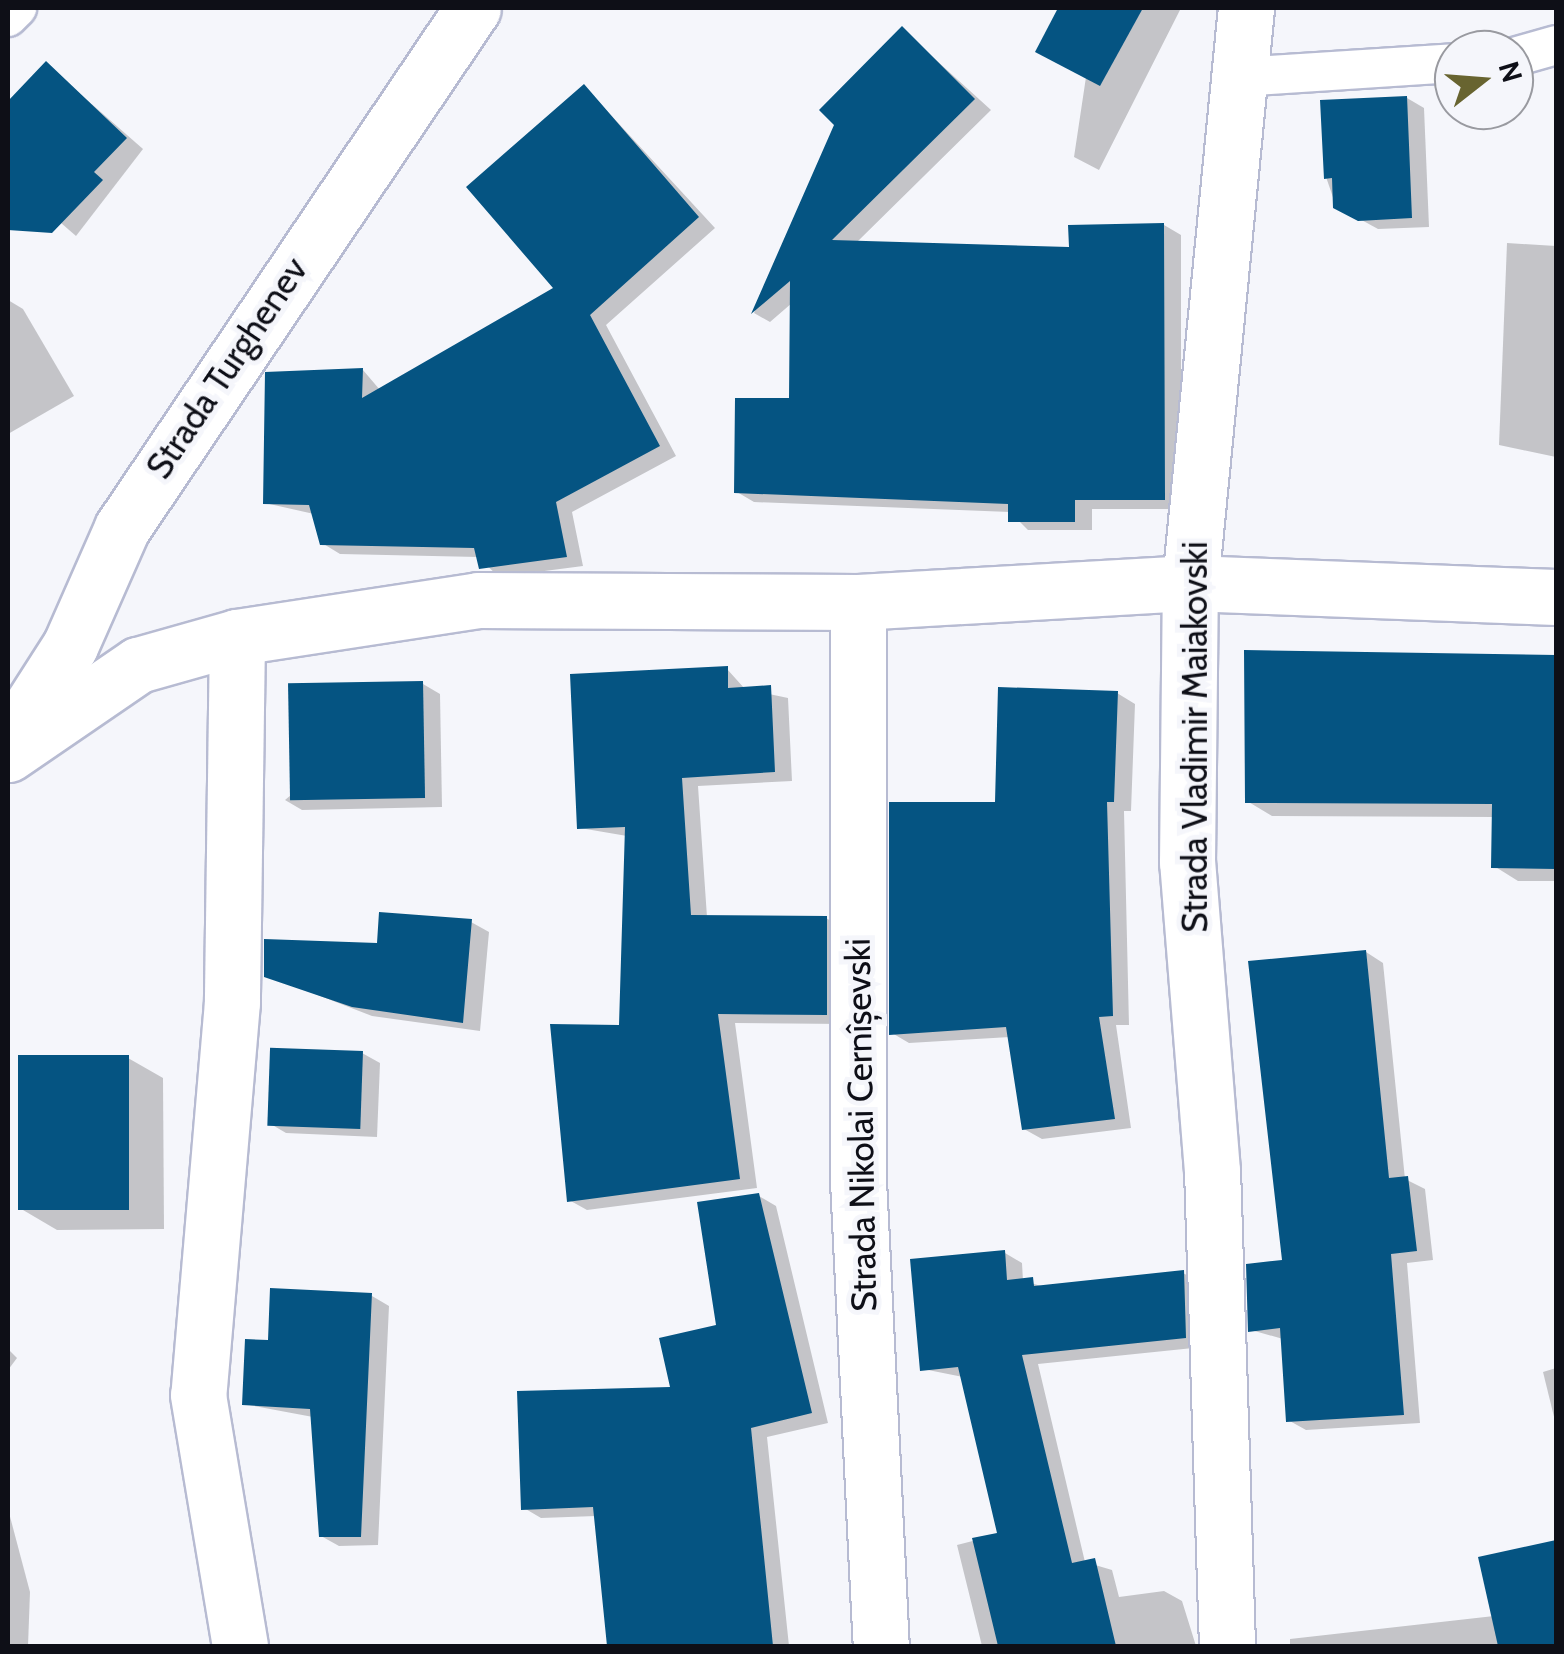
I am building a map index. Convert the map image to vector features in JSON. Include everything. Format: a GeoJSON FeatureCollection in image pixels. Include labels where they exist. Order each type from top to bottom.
{"type":"FeatureCollection","features":[{"type":"Feature","properties":{"kind":"street","name":"Strada Turghenev"},"geometry":{"type":"LineString","coordinates":[[8,744],[70,646],[162,463],[473,8]]}},
{"type":"Feature","properties":{"kind":"street","name":"Strada Vladimir Maiakovski"},"geometry":{"type":"LineString","coordinates":[[1227,1646],[1212,1171],[1187,862],[1190,583],[1246,8]]}},
{"type":"Feature","properties":{"kind":"street"},"geometry":{"type":"LineString","coordinates":[[8,754],[138,665],[238,636],[478,600],[858,602],[1190,583],[1556,597]]}},
{"type":"Feature","properties":{"kind":"street","name":"Strada Nikolai Cernîșevski"},"geometry":{"type":"LineString","coordinates":[[858,602],[858,1180],[881,1646]]}},
{"type":"Feature","properties":{"kind":"street"},"geometry":{"type":"LineString","coordinates":[[238,636],[232,1002],[198,1395],[240,1646]]}},
{"type":"Feature","properties":{"kind":"lane"},"geometry":{"type":"LineString","coordinates":[[8,17],[17,8]]}},
{"type":"Feature","properties":{"kind":"lane"},"geometry":{"type":"LineString","coordinates":[[1240,77],[1434,64]]}},
{"type":"Feature","properties":{"kind":"building"},"geometry":{"type":"Polygon","coordinates":[[[1058,8],[1143,8],[1100,86],[1035,52],[1058,8]]]}},
{"type":"Feature","properties":{"kind":"building"},"geometry":{"type":"Polygon","coordinates":[[[902,26],[975,99],[832,240],[1069,247],[1068,225],[1164,223],[1165,500],[1075,500],[1075,522],[1008,522],[1008,504],[734,493],[735,398],[789,398],[790,281],[751,314],[834,125],[819,110],[902,26]]]}},
{"type":"Feature","properties":{"kind":"building"},"geometry":{"type":"Polygon","coordinates":[[[46,61],[127,138],[94,172],[103,180],[52,233],[8,230],[8,101],[46,61]]]}},
{"type":"Feature","properties":{"kind":"building"},"geometry":{"type":"Polygon","coordinates":[[[584,84],[699,217],[590,315],[660,446],[556,502],[567,557],[479,569],[474,548],[320,545],[309,505],[263,504],[265,372],[363,368],[362,398],[553,288],[466,187],[584,84]]]}},
{"type":"Feature","properties":{"kind":"building"},"geometry":{"type":"Polygon","coordinates":[[[1407,96],[1412,218],[1358,221],[1333,208],[1332,178],[1324,179],[1320,100],[1407,96]]]}},
{"type":"Feature","properties":{"kind":"building"},"geometry":{"type":"Polygon","coordinates":[[[1244,650],[1556,655],[1556,869],[1491,868],[1492,804],[1245,803],[1244,650]]]}},
{"type":"Feature","properties":{"kind":"building"},"geometry":{"type":"Polygon","coordinates":[[[728,666],[728,688],[771,685],[775,772],[682,778],[691,915],[827,916],[827,1015],[718,1014],[740,1179],[567,1202],[550,1024],[619,1025],[625,827],[577,829],[570,674],[728,666]]]}},
{"type":"Feature","properties":{"kind":"building"},"geometry":{"type":"Polygon","coordinates":[[[423,681],[425,798],[290,800],[288,683],[423,681]]]}},
{"type":"Feature","properties":{"kind":"building"},"geometry":{"type":"Polygon","coordinates":[[[998,687],[1118,691],[1114,802],[1107,802],[1113,1016],[1099,1017],[1115,1119],[1022,1130],[1006,1027],[889,1035],[889,802],[995,802],[998,687]]]}},
{"type":"Feature","properties":{"kind":"building"},"geometry":{"type":"Polygon","coordinates":[[[379,912],[472,919],[463,1023],[352,1007],[264,977],[264,939],[377,943],[379,912]]]}},
{"type":"Feature","properties":{"kind":"building"},"geometry":{"type":"Polygon","coordinates":[[[1366,950],[1389,1178],[1408,1176],[1417,1251],[1391,1254],[1404,1415],[1286,1422],[1280,1328],[1248,1332],[1246,1264],[1282,1260],[1248,961],[1366,950]]]}},
{"type":"Feature","properties":{"kind":"building"},"geometry":{"type":"Polygon","coordinates":[[[270,1048],[363,1051],[360,1129],[267,1126],[270,1048]]]}},
{"type":"Feature","properties":{"kind":"building"},"geometry":{"type":"Polygon","coordinates":[[[18,1055],[129,1055],[129,1210],[18,1210],[18,1055]]]}},
{"type":"Feature","properties":{"kind":"building"},"geometry":{"type":"Polygon","coordinates":[[[759,1193],[812,1413],[751,1428],[773,1646],[607,1646],[593,1507],[521,1510],[517,1391],[670,1387],[659,1338],[716,1325],[697,1202],[759,1193]]]}},
{"type":"Feature","properties":{"kind":"building"},"geometry":{"type":"Polygon","coordinates":[[[1005,1250],[1007,1280],[1033,1277],[1034,1286],[1184,1270],[1186,1338],[1022,1355],[1072,1563],[1095,1558],[1116,1646],[998,1646],[972,1538],[997,1533],[958,1367],[920,1371],[910,1259],[1005,1250]]]}},
{"type":"Feature","properties":{"kind":"building"},"geometry":{"type":"Polygon","coordinates":[[[270,1288],[372,1293],[361,1537],[319,1537],[310,1409],[242,1405],[245,1339],[268,1340],[270,1288]]]}},
{"type":"Feature","properties":{"kind":"building"},"geometry":{"type":"Polygon","coordinates":[[[1556,1540],[1556,1646],[1498,1646],[1478,1557],[1556,1540]]]}}]}
